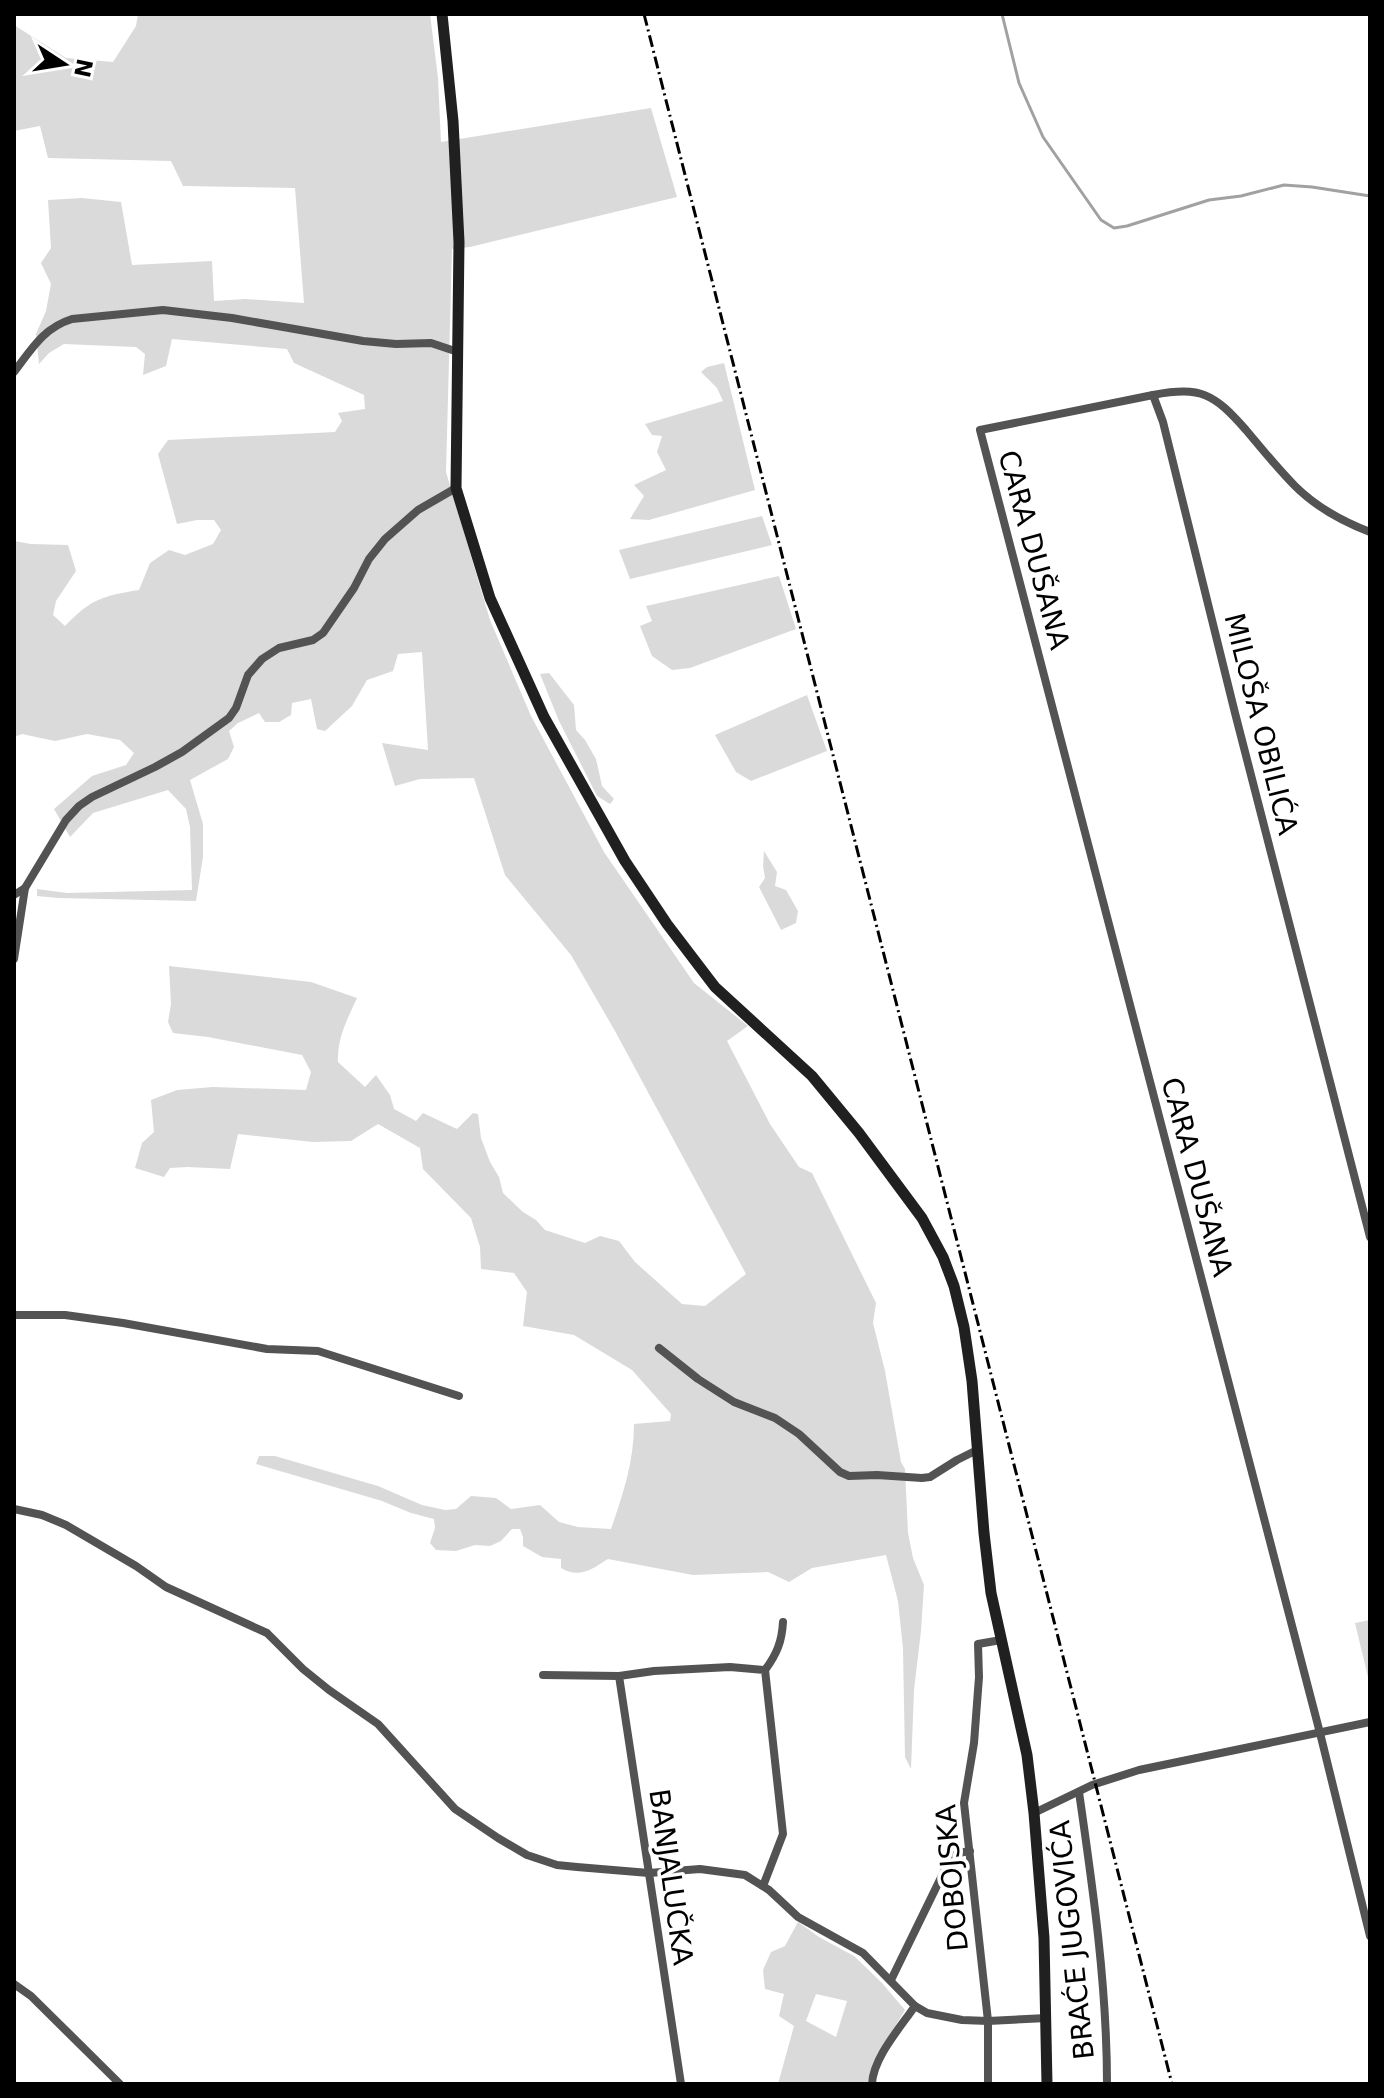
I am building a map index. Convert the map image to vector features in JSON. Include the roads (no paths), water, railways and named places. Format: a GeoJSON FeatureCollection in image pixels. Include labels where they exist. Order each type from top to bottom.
{"type":"FeatureCollection","features":[{"type":"Feature","properties":{"kind":"main road"},"geometry":{"type":"LineString","coordinates":[[442,14],[453,121],[459,242],[456,488],[490,598],[544,717],[625,861],[667,924],[715,987],[812,1076],[867,1144],[922,1218],[954,1286],[972,1381],[991,1593],[1027,1755],[1034,1813],[1044,1938],[1047,2084]]}},
{"type":"Feature","properties":{"kind":"street"},"geometry":{"type":"LineString","coordinates":[[14,372],[36,341],[59,323],[163,310],[232,318],[363,341],[431,343],[458,352]]}},
{"type":"Feature","properties":{"kind":"street"},"geometry":{"type":"LineString","coordinates":[[1153,395],[1187,391],[1219,401],[1295,486],[1329,511],[1369,531],[1370,542]]}},
{"type":"Feature","properties":{"kind":"street","name":"CARA DUŠANA"},"geometry":{"type":"LineString","coordinates":[[1153,395],[980,430],[1320,1733],[1370,1936]]}},
{"type":"Feature","properties":{"kind":"street","name":"MILOŠA OBILIĆA"},"geometry":{"type":"LineString","coordinates":[[1153,395],[1163,422],[1370,1237]]}},
{"type":"Feature","properties":{"kind":"street"},"geometry":{"type":"LineString","coordinates":[[14,959],[25,888],[66,820],[79,806],[182,752],[229,718],[248,675],[262,659],[279,648],[313,640],[323,633],[385,539],[418,510],[456,488]]}},
{"type":"Feature","properties":{"kind":"street"},"geometry":{"type":"LineString","coordinates":[[14,895],[25,888]]}},
{"type":"Feature","properties":{"kind":"street"},"geometry":{"type":"LineString","coordinates":[[14,1315],[65,1315],[267,1349],[318,1351],[459,1396]]}},
{"type":"Feature","properties":{"kind":"street"},"geometry":{"type":"LineString","coordinates":[[659,1348],[734,1402],[775,1418],[799,1434],[840,1472],[849,1476],[930,1477],[977,1450]]}},
{"type":"Feature","properties":{"kind":"street"},"geometry":{"type":"LineString","coordinates":[[14,1509],[42,1515],[66,1525],[166,1587],[267,1633],[312,1676],[378,1724],[455,1809],[527,1855],[557,1865],[649,1873],[700,1869],[745,1875],[763,1886],[798,1917],[863,1953],[915,2006],[927,2013],[988,2021],[1047,2018]]}},
{"type":"Feature","properties":{"kind":"street"},"geometry":{"type":"LineString","coordinates":[[763,1886],[783,1834],[765,1670],[778,1650],[783,1622]]}},
{"type":"Feature","properties":{"kind":"street","name":"DOBOJSKA"},"geometry":{"type":"LineString","coordinates":[[988,2084],[988,2021],[964,1803],[974,1743],[978,1644],[1001,1640]]}},
{"type":"Feature","properties":{"kind":"street"},"geometry":{"type":"LineString","coordinates":[[543,1675],[619,1676],[730,1667],[765,1670]]}},
{"type":"Feature","properties":{"kind":"street","name":"BANJALUČKA"},"geometry":{"type":"LineString","coordinates":[[619,1676],[681,2084]]}},
{"type":"Feature","properties":{"kind":"street"},"geometry":{"type":"LineString","coordinates":[[1034,1813],[1092,1785],[1139,1770],[1370,1722]]}},
{"type":"Feature","properties":{"kind":"street","name":"BRAĆE JUGOVIĆA"},"geometry":{"type":"LineString","coordinates":[[1079,1792],[1101,1956],[1107,2084]]}},
{"type":"Feature","properties":{"kind":"street"},"geometry":{"type":"LineString","coordinates":[[891,1980],[951,1857],[970,1851]]}},
{"type":"Feature","properties":{"kind":"street"},"geometry":{"type":"LineString","coordinates":[[14,1984],[31,1996],[120,2084]]}},
{"type":"Feature","properties":{"kind":"street"},"geometry":{"type":"LineString","coordinates":[[872,2084],[872,2074],[878,2060],[915,2006]]}},
{"type":"Feature","properties":{"kind":"waterway"},"geometry":{"type":"LineString","coordinates":[[1002,14],[1019,83],[1043,137],[1101,220],[1114,228],[1209,200],[1284,185],[1370,196]]}},
{"type":"Feature","properties":{"kind":"railway"},"geometry":{"type":"LineString","coordinates":[[644,14],[1172,2084]]}}]}
